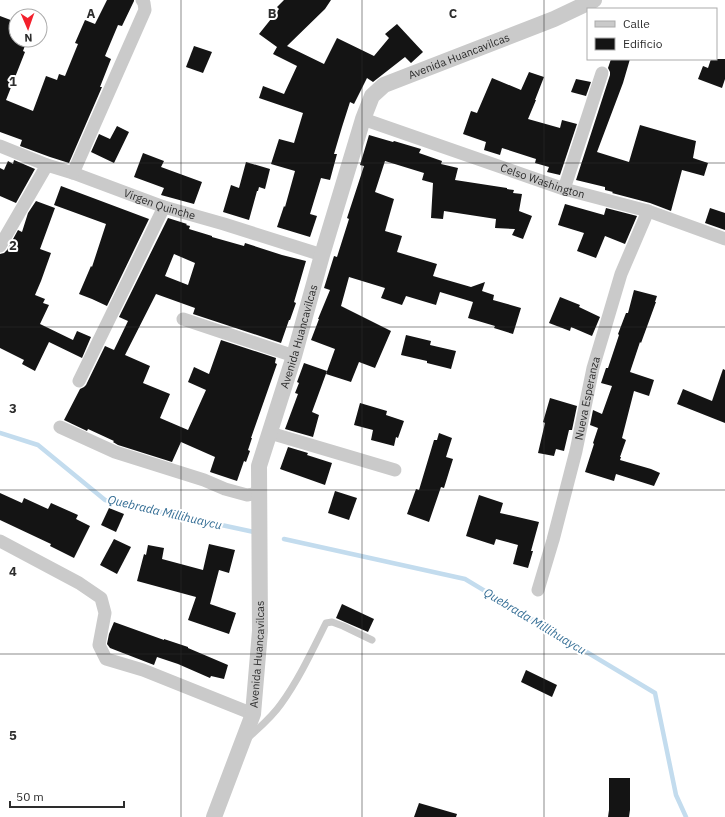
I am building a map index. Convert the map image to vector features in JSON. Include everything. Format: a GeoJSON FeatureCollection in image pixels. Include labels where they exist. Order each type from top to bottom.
{"type":"FeatureCollection","features":[{"type":"Feature","properties":{"kind":"street"},"geometry":{"type":"LineString","coordinates":[[73,173],[145,10],[142,0]]}},
{"type":"Feature","properties":{"kind":"street","name":"Avenida Huancavilcas"},"geometry":{"type":"LineString","coordinates":[[214,817],[253,714],[260,631],[259,466],[294,356],[362,119],[372,96],[384,85],[554,19],[594,0]]}},
{"type":"Feature","properties":{"kind":"street"},"geometry":{"type":"LineString","coordinates":[[564,189],[602,73]]}},
{"type":"Feature","properties":{"kind":"street","name":"Celso Washington"},"geometry":{"type":"LineString","coordinates":[[362,119],[564,189],[648,211],[725,239]]}},
{"type":"Feature","properties":{"kind":"street","name":"Virgen Quinche"},"geometry":{"type":"LineString","coordinates":[[0,146],[47,165],[73,173],[164,207],[322,255]]}},
{"type":"Feature","properties":{"kind":"street"},"geometry":{"type":"LineString","coordinates":[[0,246],[47,165]]}},
{"type":"Feature","properties":{"kind":"street"},"geometry":{"type":"LineString","coordinates":[[79,381],[164,207]]}},
{"type":"Feature","properties":{"kind":"street","name":"Nueva Esperanza"},"geometry":{"type":"LineString","coordinates":[[538,590],[553,540],[576,451],[593,368],[621,274],[648,211]]}},
{"type":"Feature","properties":{"kind":"street"},"geometry":{"type":"LineString","coordinates":[[183,319],[294,356]]}},
{"type":"Feature","properties":{"kind":"street"},"geometry":{"type":"LineString","coordinates":[[60,427],[115,452],[204,480],[225,489],[247,494],[259,493]]}},
{"type":"Feature","properties":{"kind":"street"},"geometry":{"type":"LineString","coordinates":[[270,433],[395,470]]}},
{"type":"Feature","properties":{"kind":"street"},"geometry":{"type":"LineString","coordinates":[[0,541],[79,582],[102,598],[105,613],[99,646],[106,659],[143,670],[253,714]]}},
{"type":"Feature","properties":{"kind":"lane"},"geometry":{"type":"LineString","coordinates":[[242,742],[263,725],[280,705],[298,679],[326,623],[332,622],[343,626],[372,640]]}},
{"type":"Feature","properties":{"kind":"building"},"geometry":{"type":"Polygon","coordinates":[[[107,0],[134,0],[122,26],[118,25],[105,56],[111,59],[100,87],[102,87],[69,163],[20,146],[22,140],[0,132],[0,16],[8,19],[8,48],[24,48],[23,51],[25,52],[6,100],[33,111],[46,76],[57,80],[59,74],[65,76],[78,44],[75,43],[85,20],[95,24],[107,0]]]}},
{"type":"Feature","properties":{"kind":"building"},"geometry":{"type":"Polygon","coordinates":[[[284,0],[331,0],[325,9],[287,46],[324,64],[337,38],[374,56],[389,38],[385,34],[397,24],[423,52],[411,63],[405,57],[373,82],[367,78],[354,104],[350,102],[334,154],[337,154],[330,180],[321,178],[310,214],[317,216],[310,237],[277,227],[284,206],[285,207],[295,171],[271,164],[279,139],[294,143],[303,113],[259,98],[263,86],[284,94],[297,66],[273,54],[277,47],[259,34],[279,9],[277,7],[284,0]]]}},
{"type":"Feature","properties":{"kind":"building"},"geometry":{"type":"Polygon","coordinates":[[[194,46],[212,52],[203,73],[186,67],[194,46]]]}},
{"type":"Feature","properties":{"kind":"building"},"geometry":{"type":"Polygon","coordinates":[[[725,59],[725,79],[722,88],[698,79],[703,66],[708,68],[711,60],[725,59]]]}},
{"type":"Feature","properties":{"kind":"building"},"geometry":{"type":"Polygon","coordinates":[[[611,60],[630,60],[623,83],[597,152],[629,162],[640,125],[696,141],[693,158],[708,163],[704,176],[682,170],[671,211],[650,203],[612,193],[613,192],[605,190],[605,187],[576,180],[610,75],[608,68],[611,60]]]}},
{"type":"Feature","properties":{"kind":"building"},"geometry":{"type":"Polygon","coordinates":[[[529,72],[544,77],[528,119],[560,128],[562,120],[577,124],[560,175],[547,172],[549,167],[535,163],[536,159],[502,148],[500,155],[484,150],[486,142],[463,134],[471,111],[477,113],[492,78],[521,90],[529,72]]]}},
{"type":"Feature","properties":{"kind":"building"},"geometry":{"type":"Polygon","coordinates":[[[576,79],[591,82],[586,96],[571,92],[576,79]]]}},
{"type":"Feature","properties":{"kind":"building"},"geometry":{"type":"Polygon","coordinates":[[[117,126],[129,132],[114,163],[91,152],[99,134],[110,139],[117,126]]]}},
{"type":"Feature","properties":{"kind":"building"},"geometry":{"type":"Polygon","coordinates":[[[369,135],[421,149],[419,153],[442,161],[441,164],[458,168],[455,180],[514,190],[513,193],[522,194],[519,211],[532,216],[523,239],[512,235],[515,229],[495,228],[496,219],[444,211],[443,219],[431,218],[433,183],[422,180],[424,173],[385,161],[375,192],[394,199],[385,231],[402,236],[397,252],[437,264],[433,276],[471,287],[485,282],[482,291],[494,295],[493,300],[521,308],[513,334],[494,328],[495,326],[468,318],[473,302],[440,292],[436,305],[406,296],[402,305],[381,298],[385,288],[349,277],[341,306],[391,331],[375,368],[359,362],[351,382],[326,374],[335,349],[311,340],[330,290],[324,288],[334,256],[337,257],[349,219],[347,218],[364,166],[360,165],[369,135]]]}},
{"type":"Feature","properties":{"kind":"building"},"geometry":{"type":"Polygon","coordinates":[[[143,153],[164,161],[161,167],[202,182],[194,204],[161,195],[164,188],[134,177],[143,153]]]}},
{"type":"Feature","properties":{"kind":"building"},"geometry":{"type":"Polygon","coordinates":[[[14,160],[35,169],[16,203],[0,196],[0,168],[4,170],[8,161],[13,164],[14,160]]]}},
{"type":"Feature","properties":{"kind":"building"},"geometry":{"type":"Polygon","coordinates":[[[246,162],[270,169],[265,189],[259,187],[257,191],[249,220],[223,212],[231,185],[239,188],[246,162]]]}},
{"type":"Feature","properties":{"kind":"building"},"geometry":{"type":"Polygon","coordinates":[[[61,186],[149,219],[107,306],[79,294],[91,266],[92,267],[106,224],[54,205],[61,186]]]}},
{"type":"Feature","properties":{"kind":"building"},"geometry":{"type":"Polygon","coordinates":[[[36,201],[55,208],[40,249],[51,253],[35,295],[45,299],[43,303],[49,305],[40,324],[73,340],[77,331],[91,337],[82,358],[49,342],[35,371],[22,364],[24,360],[0,348],[0,254],[7,250],[18,230],[22,232],[28,213],[36,201]]]}},
{"type":"Feature","properties":{"kind":"building"},"geometry":{"type":"Polygon","coordinates":[[[565,204],[604,215],[606,208],[637,216],[625,244],[605,236],[596,258],[577,251],[584,233],[558,225],[565,204]]]}},
{"type":"Feature","properties":{"kind":"building"},"geometry":{"type":"Polygon","coordinates":[[[710,208],[725,213],[725,230],[705,223],[710,208]]]}},
{"type":"Feature","properties":{"kind":"building"},"geometry":{"type":"Polygon","coordinates":[[[168,218],[187,224],[186,225],[190,226],[189,229],[212,237],[244,246],[245,243],[306,261],[294,302],[296,303],[281,343],[193,314],[195,308],[156,294],[125,355],[150,366],[143,383],[170,394],[160,418],[188,430],[206,390],[188,382],[194,367],[209,374],[221,340],[276,358],[275,363],[277,364],[251,438],[248,450],[250,451],[246,462],[244,461],[237,481],[210,472],[215,457],[181,442],[172,462],[118,445],[113,442],[114,441],[88,429],[87,431],[64,420],[80,389],[86,385],[105,346],[114,350],[128,321],[119,317],[168,218]],[[174,254],[165,276],[188,285],[195,263],[174,254]]]}},
{"type":"Feature","properties":{"kind":"building"},"geometry":{"type":"Polygon","coordinates":[[[634,290],[657,296],[630,372],[654,380],[649,396],[634,391],[622,438],[626,440],[620,460],[660,473],[654,486],[616,474],[614,481],[585,472],[598,428],[590,425],[593,410],[602,414],[612,386],[601,383],[606,368],[608,368],[626,313],[628,313],[634,290]]]}},
{"type":"Feature","properties":{"kind":"building"},"geometry":{"type":"Polygon","coordinates":[[[560,297],[580,305],[579,307],[600,317],[592,336],[571,327],[570,331],[549,323],[560,297]]]}},
{"type":"Feature","properties":{"kind":"building"},"geometry":{"type":"Polygon","coordinates":[[[406,335],[431,341],[430,345],[456,351],[451,369],[427,363],[427,361],[401,355],[406,335]]]}},
{"type":"Feature","properties":{"kind":"building"},"geometry":{"type":"Polygon","coordinates":[[[304,363],[327,371],[312,412],[319,415],[313,437],[285,429],[298,394],[295,393],[299,383],[297,382],[304,363]]]}},
{"type":"Feature","properties":{"kind":"building"},"geometry":{"type":"Polygon","coordinates":[[[723,369],[725,370],[725,423],[677,404],[683,389],[712,401],[723,369]]]}},
{"type":"Feature","properties":{"kind":"building"},"geometry":{"type":"Polygon","coordinates":[[[550,398],[577,406],[572,430],[569,430],[564,451],[556,449],[554,456],[538,453],[545,423],[543,422],[550,398]]]}},
{"type":"Feature","properties":{"kind":"building"},"geometry":{"type":"Polygon","coordinates":[[[360,403],[387,411],[386,415],[404,421],[398,438],[396,437],[394,446],[371,440],[373,430],[354,425],[360,403]]]}},
{"type":"Feature","properties":{"kind":"building"},"geometry":{"type":"Polygon","coordinates":[[[439,433],[452,438],[446,457],[453,459],[444,488],[441,487],[429,522],[407,514],[416,489],[419,490],[434,440],[437,440],[439,433]]]}},
{"type":"Feature","properties":{"kind":"building"},"geometry":{"type":"Polygon","coordinates":[[[288,447],[332,463],[325,485],[280,469],[288,447]]]}},
{"type":"Feature","properties":{"kind":"building"},"geometry":{"type":"Polygon","coordinates":[[[335,491],[357,498],[349,520],[328,513],[335,491]]]}},
{"type":"Feature","properties":{"kind":"building"},"geometry":{"type":"Polygon","coordinates":[[[0,493],[22,503],[24,498],[48,509],[51,503],[78,515],[76,519],[90,526],[74,558],[50,546],[51,544],[0,520],[0,493]]]}},
{"type":"Feature","properties":{"kind":"building"},"geometry":{"type":"Polygon","coordinates":[[[479,495],[503,503],[500,513],[539,522],[528,568],[513,564],[518,545],[496,539],[494,545],[466,536],[479,495]]]}},
{"type":"Feature","properties":{"kind":"building"},"geometry":{"type":"Polygon","coordinates":[[[109,508],[124,514],[116,532],[101,525],[109,508]]]}},
{"type":"Feature","properties":{"kind":"building"},"geometry":{"type":"Polygon","coordinates":[[[114,539],[131,547],[117,574],[100,565],[114,539]]]}},
{"type":"Feature","properties":{"kind":"building"},"geometry":{"type":"Polygon","coordinates":[[[209,544],[235,550],[229,573],[219,570],[210,604],[236,613],[229,634],[188,620],[196,597],[137,581],[148,545],[164,548],[162,559],[203,570],[209,544]]]}},
{"type":"Feature","properties":{"kind":"building"},"geometry":{"type":"Polygon","coordinates":[[[342,604],[374,619],[368,632],[336,618],[342,604]]]}},
{"type":"Feature","properties":{"kind":"building"},"geometry":{"type":"Polygon","coordinates":[[[114,622],[188,647],[228,665],[224,679],[211,676],[210,678],[178,664],[157,657],[154,665],[110,648],[107,644],[114,622]]]}},
{"type":"Feature","properties":{"kind":"building"},"geometry":{"type":"Polygon","coordinates":[[[526,670],[557,685],[552,697],[521,682],[526,670]]]}},
{"type":"Feature","properties":{"kind":"building"},"geometry":{"type":"Polygon","coordinates":[[[609,778],[630,778],[629,817],[608,817],[609,778]]]}},
{"type":"Feature","properties":{"kind":"building"},"geometry":{"type":"Polygon","coordinates":[[[419,803],[457,814],[456,817],[414,817],[419,803]]]}},
{"type":"Feature","properties":{"kind":"waterway","name":"Quebrada Millihuaycu"},"geometry":{"type":"LineString","coordinates":[[0,433],[38,445],[105,500],[254,532]]}},
{"type":"Feature","properties":{"kind":"waterway","name":"Quebrada Millihuaycu"},"geometry":{"type":"LineString","coordinates":[[284,539],[465,579],[655,693],[676,795],[686,817]]}}]}
